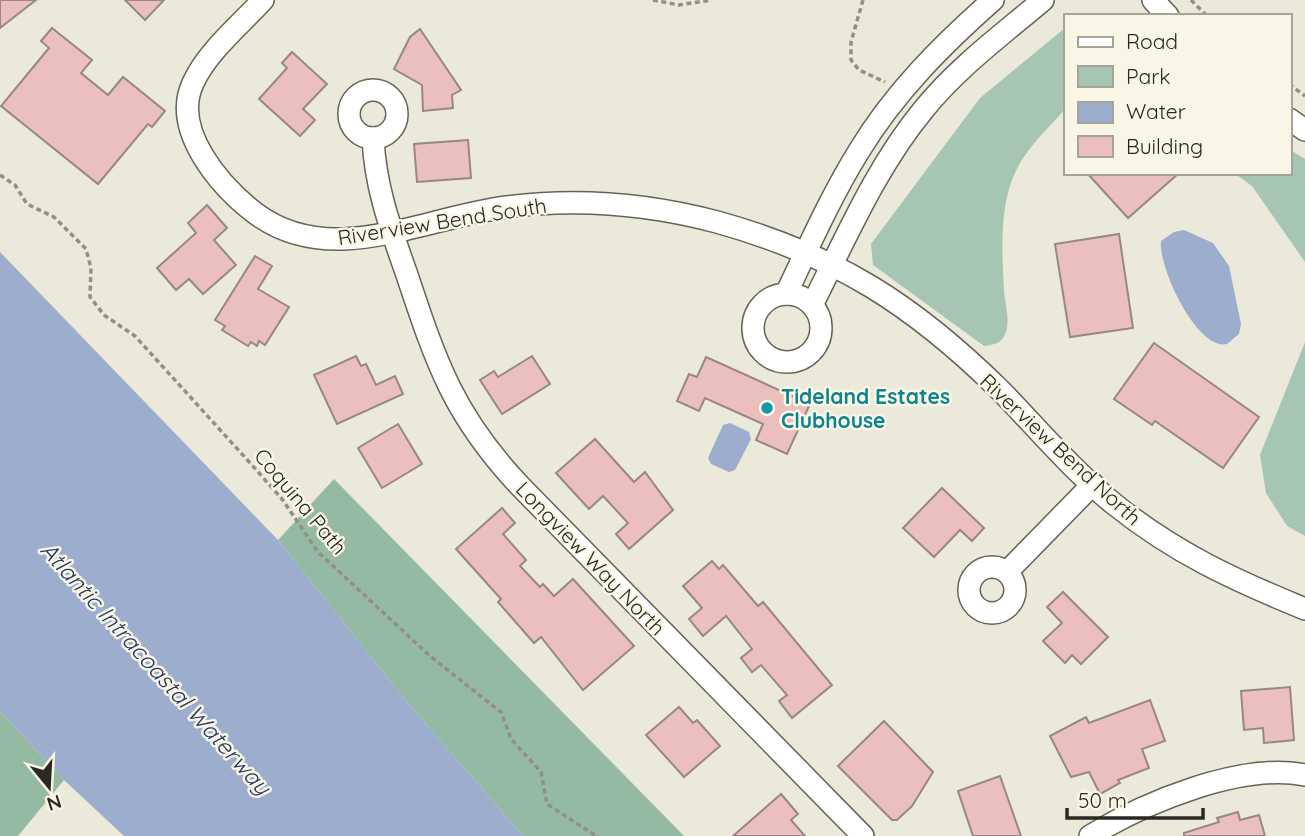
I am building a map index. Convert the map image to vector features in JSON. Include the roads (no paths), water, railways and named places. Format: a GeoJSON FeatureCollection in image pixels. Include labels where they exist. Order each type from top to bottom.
{"type":"FeatureCollection","features":[{"type":"Feature","properties":{"kind":"street","name":"Riverview Bend South"},"geometry":{"type":"LineString","coordinates":[[263,0],[205,64],[190,91],[189,120],[203,156],[248,208],[292,233],[332,240],[392,232],[506,207],[596,203],[688,215],[807,252],[833,264]]}},
{"type":"Feature","properties":{"kind":"street"},"geometry":{"type":"LineString","coordinates":[[812,305],[877,178],[923,110],[952,78],[1043,0]]}},
{"type":"Feature","properties":{"kind":"street"},"geometry":{"type":"LineString","coordinates":[[1153,0],[1166,14]]}},
{"type":"Feature","properties":{"kind":"street"},"geometry":{"type":"LineString","coordinates":[[786,294],[859,151],[900,93],[930,58],[992,1],[1011,27]]}},
{"type":"Feature","properties":{"kind":"street","name":"Longview Way North"},"geometry":{"type":"LineString","coordinates":[[373,138],[378,190],[442,375],[464,416],[485,446],[863,836]]}},
{"type":"Feature","properties":{"kind":"street","name":"Riverview Bend North"},"geometry":{"type":"LineString","coordinates":[[833,264],[893,299],[933,330],[997,388],[1111,502],[1174,549],[1210,569],[1305,609]]}},
{"type":"Feature","properties":{"kind":"street"},"geometry":{"type":"LineString","coordinates":[[786,294],[805,299],[812,305],[822,327],[818,343],[812,352],[792,363],[770,359],[755,342],[753,320],[765,302],[786,294]]}},
{"type":"Feature","properties":{"kind":"street"},"geometry":{"type":"LineString","coordinates":[[1007,572],[1093,484]]}},
{"type":"Feature","properties":{"kind":"street"},"geometry":{"type":"LineString","coordinates":[[1090,836],[1154,803],[1214,784],[1266,774],[1305,775]]}},
{"type":"Feature","properties":{"kind":"water"},"geometry":{"type":"Polygon","coordinates":[[[1184,230],[1213,243],[1229,266],[1241,324],[1239,334],[1227,344],[1215,343],[1192,321],[1166,269],[1161,241],[1174,232],[1184,230]]]}},
{"type":"Feature","properties":{"kind":"water","name":"Atlantic Intracoastal Waterway"},"geometry":{"type":"Polygon","coordinates":[[[0,252],[278,540],[406,701],[523,836],[124,836],[64,780],[0,711],[0,252]]]}},
{"type":"Feature","properties":{"kind":"water"},"geometry":{"type":"Polygon","coordinates":[[[730,423],[749,432],[751,439],[735,470],[729,472],[711,464],[708,458],[723,425],[730,423]]]}},
{"type":"Feature","properties":{"kind":"place","name":"Tideland Estates Clubhouse"},"geometry":{"type":"Point","coordinates":[767,408]}}]}
